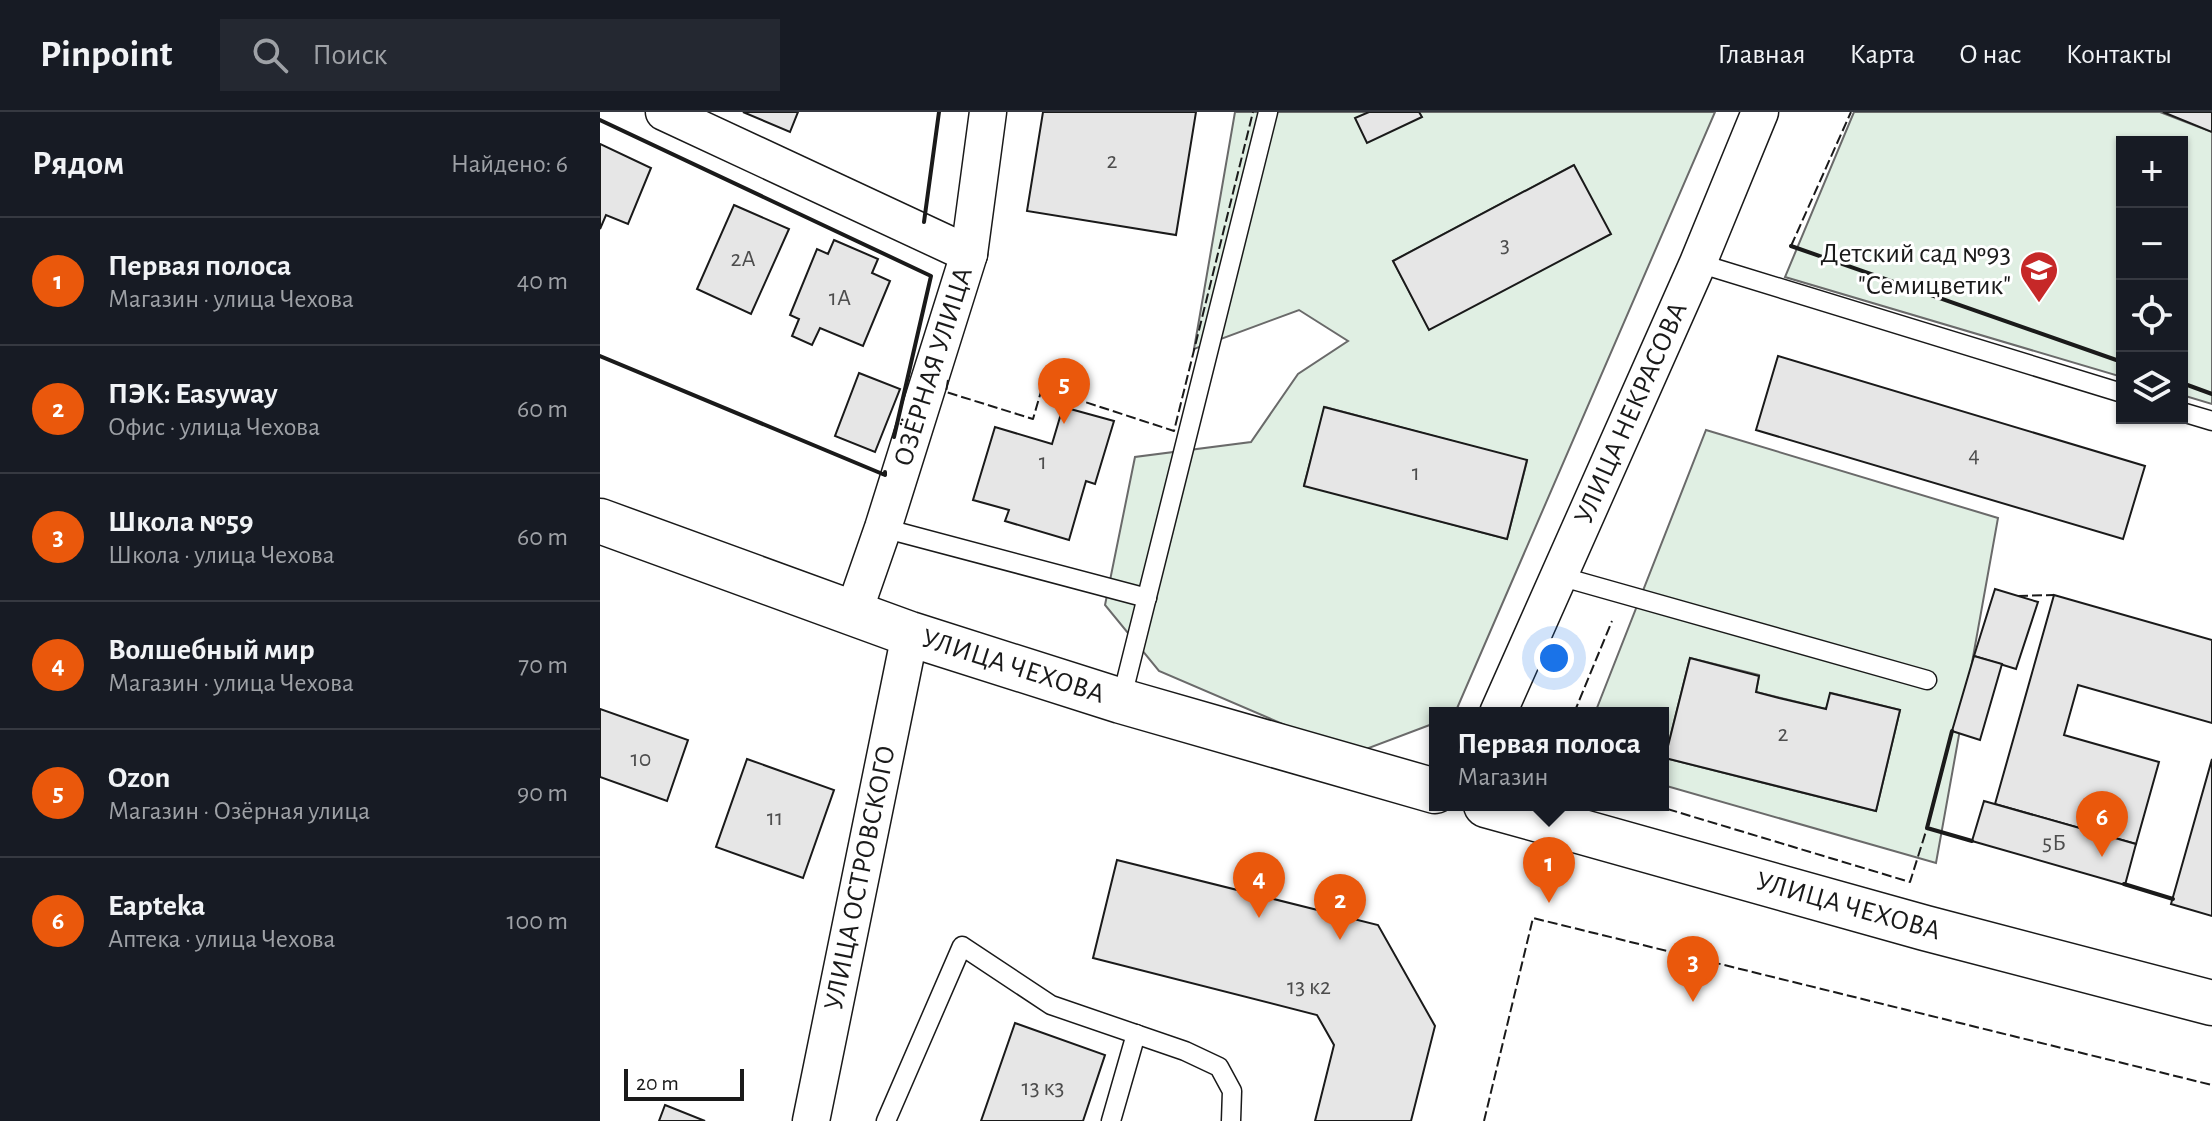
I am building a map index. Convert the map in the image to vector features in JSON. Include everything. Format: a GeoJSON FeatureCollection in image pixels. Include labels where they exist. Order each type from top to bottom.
{"type":"FeatureCollection","features":[{"type":"Feature","properties":{"kind":"main road","name":"УЛИЦА ЧЕХОВА"},"geometry":{"type":"LineString","coordinates":[[600,521],[910,634],[1121,701],[1429,789]]}},
{"type":"Feature","properties":{"kind":"main road","name":"УЛИЦА ЧЕХОВА"},"geometry":{"type":"LineString","coordinates":[[1507,811],[1940,932],[2212,1003]]}},
{"type":"Feature","properties":{"kind":"street"},"geometry":{"type":"LineString","coordinates":[[664,112],[969,254]]}},
{"type":"Feature","properties":{"kind":"street","name":"ОЗЁРНАЯ УЛИЦА"},"geometry":{"type":"LineString","coordinates":[[853,614],[969,254],[988,112]]}},
{"type":"Feature","properties":{"kind":"street","name":"УЛИЦА НЕКРАСОВА"},"geometry":{"type":"LineString","coordinates":[[1501,707],[1698,263],[1760,112]]}},
{"type":"Feature","properties":{"kind":"street","name":"УЛИЦА ОСТРОВСКОГО"},"geometry":{"type":"LineString","coordinates":[[811,1121],[910,634]]}},
{"type":"Feature","properties":{"kind":"lane"},"geometry":{"type":"LineString","coordinates":[[1121,701],[1268,112]]}},
{"type":"Feature","properties":{"kind":"lane"},"geometry":{"type":"LineString","coordinates":[[1698,263],[2116,391]]}},
{"type":"Feature","properties":{"kind":"lane"},"geometry":{"type":"LineString","coordinates":[[2188,414],[2212,421]]}},
{"type":"Feature","properties":{"kind":"lane"},"geometry":{"type":"LineString","coordinates":[[883,528],[1147,598]]}},
{"type":"Feature","properties":{"kind":"lane"},"geometry":{"type":"LineString","coordinates":[[1559,576],[1927,680]]}},
{"type":"Feature","properties":{"kind":"lane"},"geometry":{"type":"LineString","coordinates":[[886,1121],[962,946],[1051,1005],[1185,1051],[1219,1067],[1232,1091],[1231,1121]]}},
{"type":"Feature","properties":{"kind":"lane"},"geometry":{"type":"LineString","coordinates":[[1111,1121],[1136,1034]]}},
{"type":"Feature","properties":{"kind":"green space"},"geometry":{"type":"Polygon","coordinates":[[[1235,112],[1369,112],[1356,119],[1421,116],[1419,112],[1715,112],[1458,707],[1429,707],[1429,725],[1353,754],[1159,671],[1105,605],[1135,457],[1251,442],[1298,374],[1348,341],[1299,310],[1194,349],[1235,112]],[[1574,165],[1393,261],[1429,329],[1574,165]],[[1325,407],[1304,485],[1507,539],[1527,461],[1325,407]]]}},
{"type":"Feature","properties":{"kind":"green space","name":"Детский сад №93 \"Семицветик\""},"geometry":{"type":"Polygon","coordinates":[[[1854,112],[2160,112],[2212,132],[2212,404],[2188,397],[2188,136],[2116,136],[2116,375],[1785,277],[1854,112]]]}},
{"type":"Feature","properties":{"kind":"green space"},"geometry":{"type":"Polygon","coordinates":[[[1706,430],[1998,518],[1936,863],[1669,787],[1669,759],[1876,811],[1900,710],[1831,693],[1826,709],[1756,692],[1759,675],[1690,658],[1669,742],[1669,707],[1597,707],[1706,430]]]}},
{"type":"Feature","properties":{"kind":"building"},"geometry":{"type":"Polygon","coordinates":[[[743,112],[798,112],[790,132],[743,112]]]}},
{"type":"Feature","properties":{"kind":"building"},"geometry":{"type":"Polygon","coordinates":[[[1043,112],[1196,112],[1176,235],[1027,211],[1043,112]]]}},
{"type":"Feature","properties":{"kind":"building"},"geometry":{"type":"Polygon","coordinates":[[[1369,112],[1419,112],[1422,117],[1367,143],[1355,118],[1369,112]]]}},
{"type":"Feature","properties":{"kind":"building"},"geometry":{"type":"Polygon","coordinates":[[[2163,112],[2212,112],[2212,132],[2163,112]]]}},
{"type":"Feature","properties":{"kind":"building"},"geometry":{"type":"Polygon","coordinates":[[[600,144],[651,168],[628,224],[606,215],[600,229],[600,144]]]}},
{"type":"Feature","properties":{"kind":"building"},"geometry":{"type":"Polygon","coordinates":[[[1574,165],[1611,234],[1429,330],[1393,261],[1574,165]]]}},
{"type":"Feature","properties":{"kind":"building"},"geometry":{"type":"Polygon","coordinates":[[[734,205],[789,229],[751,314],[697,289],[734,205]]]}},
{"type":"Feature","properties":{"kind":"building"},"geometry":{"type":"Polygon","coordinates":[[[834,240],[878,259],[872,273],[890,281],[863,346],[820,328],[812,345],[792,336],[799,319],[790,315],[817,249],[828,254],[834,240]]]}},
{"type":"Feature","properties":{"kind":"building"},"geometry":{"type":"Polygon","coordinates":[[[1778,356],[2145,466],[2123,539],[1756,430],[1778,356]]]}},
{"type":"Feature","properties":{"kind":"building"},"geometry":{"type":"Polygon","coordinates":[[[859,373],[900,389],[875,452],[835,436],[859,373]]]}},
{"type":"Feature","properties":{"kind":"building"},"geometry":{"type":"Polygon","coordinates":[[[1063,407],[1114,421],[1095,484],[1086,481],[1069,540],[1005,521],[1009,510],[973,500],[995,427],[1052,444],[1063,407]]]}},
{"type":"Feature","properties":{"kind":"building"},"geometry":{"type":"Polygon","coordinates":[[[1324,407],[1527,460],[1507,539],[1304,486],[1324,407]]]}},
{"type":"Feature","properties":{"kind":"building"},"geometry":{"type":"Polygon","coordinates":[[[1995,589],[2038,602],[2016,669],[1974,656],[1995,589]]]}},
{"type":"Feature","properties":{"kind":"building"},"geometry":{"type":"Polygon","coordinates":[[[2054,595],[2212,640],[2212,723],[2078,685],[2064,735],[2159,762],[2136,844],[1995,804],[2054,595]]]}},
{"type":"Feature","properties":{"kind":"building"},"geometry":{"type":"Polygon","coordinates":[[[1974,656],[2002,664],[1980,740],[1952,731],[1974,656]]]}},
{"type":"Feature","properties":{"kind":"building"},"geometry":{"type":"Polygon","coordinates":[[[1690,658],[1759,676],[1756,692],[1779,698],[1826,709],[1830,693],[1900,710],[1876,811],[1669,759],[1669,742],[1690,658]]]}},
{"type":"Feature","properties":{"kind":"building"},"geometry":{"type":"Polygon","coordinates":[[[600,709],[688,740],[667,801],[600,777],[600,709]]]}},
{"type":"Feature","properties":{"kind":"building"},"geometry":{"type":"Polygon","coordinates":[[[747,759],[834,790],[803,878],[716,847],[747,759]]]}},
{"type":"Feature","properties":{"kind":"building"},"geometry":{"type":"Polygon","coordinates":[[[2212,759],[2212,916],[2171,904],[2212,759]]]}},
{"type":"Feature","properties":{"kind":"building"},"geometry":{"type":"Polygon","coordinates":[[[1984,801],[2136,844],[2125,885],[1972,841],[1984,801]]]}},
{"type":"Feature","properties":{"kind":"building"},"geometry":{"type":"Polygon","coordinates":[[[1117,860],[1378,925],[1435,1026],[1411,1121],[1315,1121],[1334,1045],[1317,1015],[1093,958],[1117,860]]]}},
{"type":"Feature","properties":{"kind":"building"},"geometry":{"type":"Polygon","coordinates":[[[1015,1023],[1105,1055],[1083,1121],[981,1121],[1015,1023]]]}},
{"type":"Feature","properties":{"kind":"building"},"geometry":{"type":"Polygon","coordinates":[[[665,1105],[705,1121],[659,1121],[665,1105]]]}},
{"type":"Feature","properties":{"kind":"fence"},"geometry":{"type":"LineString","coordinates":[[948,380],[946,392],[1033,419],[1042,388],[1174,431],[1253,112]]}},
{"type":"Feature","properties":{"kind":"fence"},"geometry":{"type":"LineString","coordinates":[[1791,246],[1851,112]]}},
{"type":"Feature","properties":{"kind":"fence"},"geometry":{"type":"LineString","coordinates":[[2018,596],[2054,595]]}},
{"type":"Feature","properties":{"kind":"fence"},"geometry":{"type":"LineString","coordinates":[[1576,707],[1612,621]]}},
{"type":"Feature","properties":{"kind":"fence"},"geometry":{"type":"LineString","coordinates":[[1669,810],[1910,882],[1927,828]]}},
{"type":"Feature","properties":{"kind":"fence"},"geometry":{"type":"LineString","coordinates":[[1484,1121],[1533,918],[2212,1085]]}},
{"type":"Feature","properties":{"kind":"wall"},"geometry":{"type":"LineString","coordinates":[[924,222],[939,112]]}},
{"type":"Feature","properties":{"kind":"wall"},"geometry":{"type":"LineString","coordinates":[[600,120],[931,276],[894,437]]}},
{"type":"Feature","properties":{"kind":"wall"},"geometry":{"type":"LineString","coordinates":[[1791,246],[2116,360]]}},
{"type":"Feature","properties":{"kind":"wall"},"geometry":{"type":"LineString","coordinates":[[600,356],[885,475],[885,472]]}},
{"type":"Feature","properties":{"kind":"wall"},"geometry":{"type":"LineString","coordinates":[[2188,385],[2212,394]]}},
{"type":"Feature","properties":{"kind":"wall"},"geometry":{"type":"LineString","coordinates":[[1952,731],[1927,828],[1972,841]]}},
{"type":"Feature","properties":{"kind":"wall"},"geometry":{"type":"LineString","coordinates":[[2124,884],[2173,899]]}},
{"type":"Feature","properties":{"kind":"place","name":"Детский сад №93 \"Семицветик\""},"geometry":{"type":"Point","coordinates":[2039,304]}},
{"type":"Feature","properties":{"kind":"place","name":"Ozon"},"geometry":{"type":"Point","coordinates":[1064,424]}},
{"type":"Feature","properties":{"kind":"place","name":"Eapteka"},"geometry":{"type":"Point","coordinates":[2102,857]}},
{"type":"Feature","properties":{"kind":"place","name":"Первая полоса"},"geometry":{"type":"Point","coordinates":[1549,903]}},
{"type":"Feature","properties":{"kind":"place","name":"Волшебный мир"},"geometry":{"type":"Point","coordinates":[1259,918]}},
{"type":"Feature","properties":{"kind":"place","name":"ПЭК: Easyway"},"geometry":{"type":"Point","coordinates":[1340,940]}},
{"type":"Feature","properties":{"kind":"place","name":"Школа №59"},"geometry":{"type":"Point","coordinates":[1693,1002]}}]}
